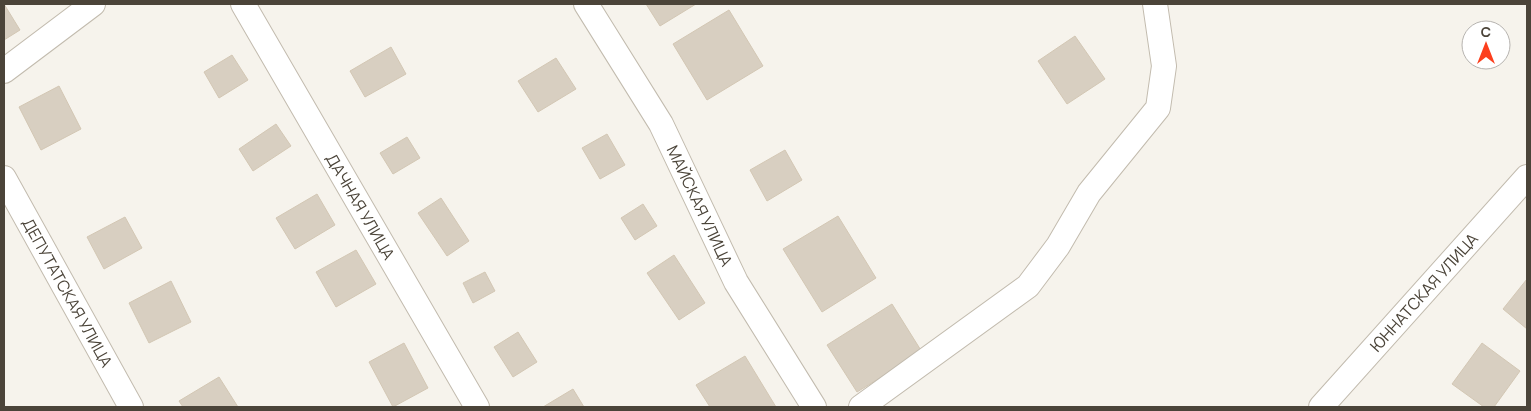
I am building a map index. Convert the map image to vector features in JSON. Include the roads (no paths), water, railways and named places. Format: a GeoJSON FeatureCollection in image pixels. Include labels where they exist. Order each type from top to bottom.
{"type":"FeatureCollection","features":[{"type":"Feature","properties":{"kind":"street"},"geometry":{"type":"LineString","coordinates":[[4,71],[93,4]]}},
{"type":"Feature","properties":{"kind":"street","name":"ДАЧНАЯ УЛИЦА"},"geometry":{"type":"LineString","coordinates":[[243,4],[477,407]]}},
{"type":"Feature","properties":{"kind":"street","name":"МАЙСКАЯ УЛИЦА"},"geometry":{"type":"LineString","coordinates":[[586,4],[661,124],[736,282],[814,407]]}},
{"type":"Feature","properties":{"kind":"street"},"geometry":{"type":"LineString","coordinates":[[861,407],[1028,286],[1058,246],[1088,194],[1158,108],[1164,66],[1155,4]]}},
{"type":"Feature","properties":{"kind":"street","name":"ЮННАТСКАЯ УЛИЦА"},"geometry":{"type":"LineString","coordinates":[[1321,407],[1527,177]]}},
{"type":"Feature","properties":{"kind":"street","name":"ДЕПУТАТСКАЯ УЛИЦА"},"geometry":{"type":"LineString","coordinates":[[4,178],[131,407]]}}]}
